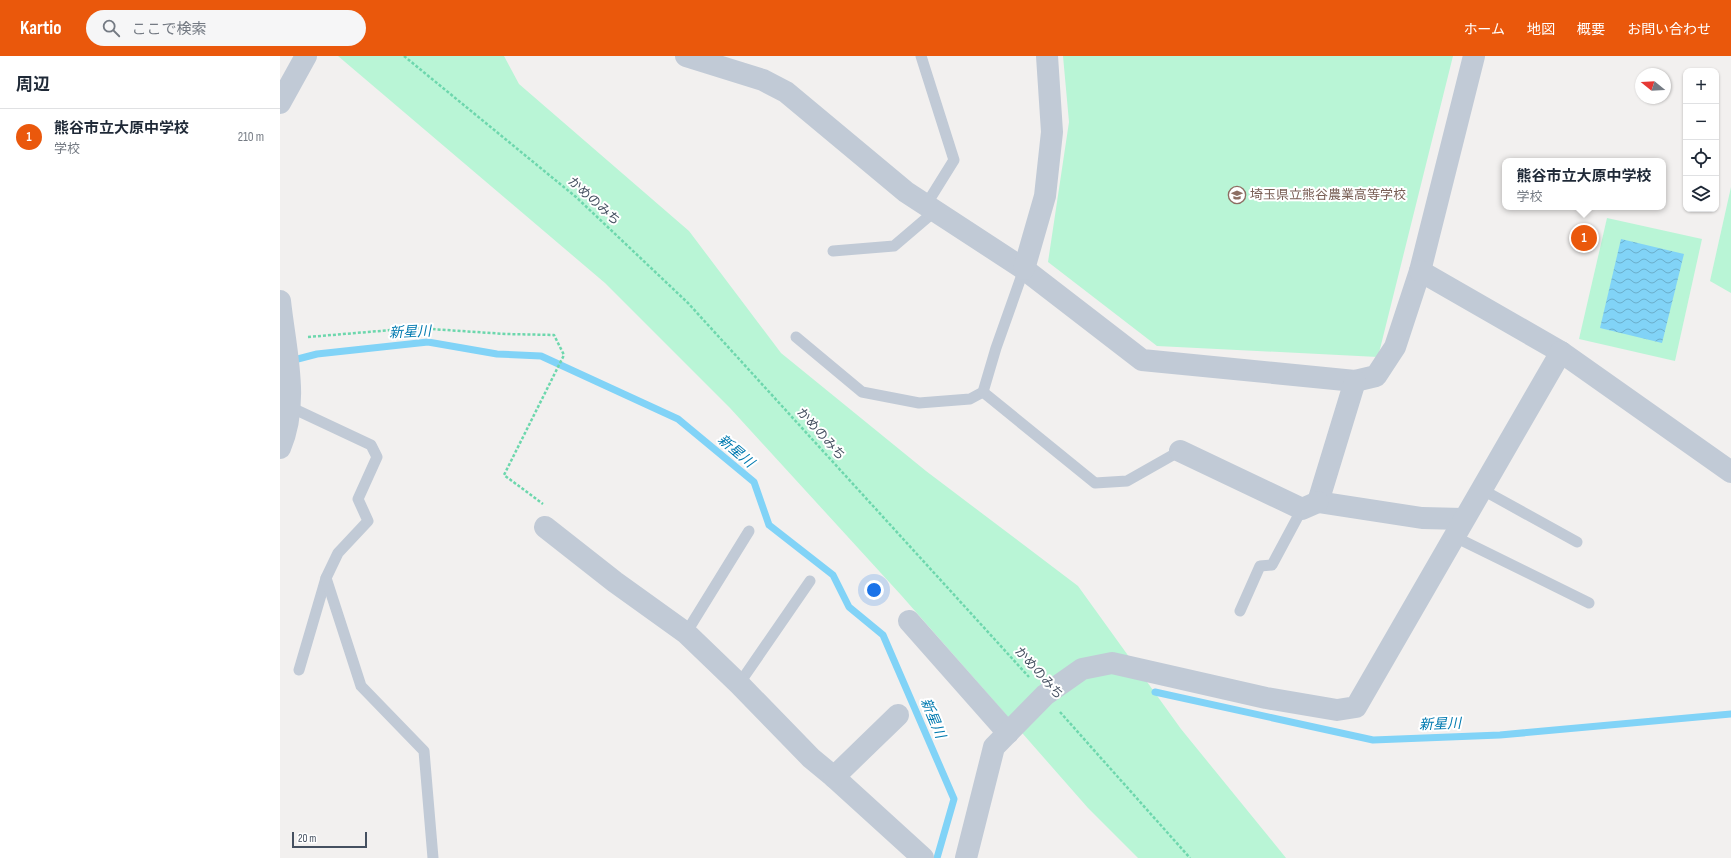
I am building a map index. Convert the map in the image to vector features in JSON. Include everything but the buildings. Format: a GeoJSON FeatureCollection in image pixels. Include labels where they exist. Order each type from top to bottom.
{"type":"FeatureCollection","features":[{"type":"Feature","properties":{"kind":"street"},"geometry":{"type":"LineString","coordinates":[[280,103],[306,56]]}},
{"type":"Feature","properties":{"kind":"street"},"geometry":{"type":"LineString","coordinates":[[686,56],[763,80],[786,92],[906,192],[1024,269],[1142,360],[1355,381],[1376,376],[1395,347],[1420,271],[1474,56]]}},
{"type":"Feature","properties":{"kind":"street"},"geometry":{"type":"LineString","coordinates":[[1024,269],[1045,196],[1052,132],[1047,56]]}},
{"type":"Feature","properties":{"kind":"street"},"geometry":{"type":"LineString","coordinates":[[1420,271],[1561,352],[1731,472]]}},
{"type":"Feature","properties":{"kind":"street"},"geometry":{"type":"LineString","coordinates":[[280,301],[287,355],[290,407],[285,437],[280,448]]}},
{"type":"Feature","properties":{"kind":"street"},"geometry":{"type":"LineString","coordinates":[[966,858],[994,747],[1046,695],[1082,669],[1112,663],[1266,698],[1337,710],[1356,707],[1561,352]]}},
{"type":"Feature","properties":{"kind":"street"},"geometry":{"type":"LineString","coordinates":[[1310,506],[1355,381]]}},
{"type":"Feature","properties":{"kind":"street"},"geometry":{"type":"LineString","coordinates":[[1180,451],[1310,506],[1422,518],[1458,528]]}},
{"type":"Feature","properties":{"kind":"street"},"geometry":{"type":"LineString","coordinates":[[545,527],[615,582],[686,633],[739,684],[811,758],[923,858]]}},
{"type":"Feature","properties":{"kind":"street"},"geometry":{"type":"LineString","coordinates":[[908,621],[1008,733]]}},
{"type":"Feature","properties":{"kind":"street"},"geometry":{"type":"LineString","coordinates":[[834,777],[898,715]]}},
{"type":"Feature","properties":{"kind":"lane"},"geometry":{"type":"LineString","coordinates":[[833,251],[894,246],[931,208],[954,160],[921,56]]}},
{"type":"Feature","properties":{"kind":"lane"},"geometry":{"type":"LineString","coordinates":[[796,337],[862,392],[919,403],[970,399],[983,392],[996,348],[1024,269]]}},
{"type":"Feature","properties":{"kind":"lane"},"geometry":{"type":"LineString","coordinates":[[983,392],[1095,483],[1127,481],[1180,451]]}},
{"type":"Feature","properties":{"kind":"lane"},"geometry":{"type":"LineString","coordinates":[[290,407],[371,445],[377,456],[358,499],[368,521],[338,553],[326,578],[299,670]]}},
{"type":"Feature","properties":{"kind":"lane"},"geometry":{"type":"LineString","coordinates":[[1481,489],[1577,542]]}},
{"type":"Feature","properties":{"kind":"lane"},"geometry":{"type":"LineString","coordinates":[[1240,611],[1260,566],[1272,566],[1310,506]]}},
{"type":"Feature","properties":{"kind":"lane"},"geometry":{"type":"LineString","coordinates":[[1458,528],[1589,603]]}},
{"type":"Feature","properties":{"kind":"lane"},"geometry":{"type":"LineString","coordinates":[[686,633],[749,531]]}},
{"type":"Feature","properties":{"kind":"lane"},"geometry":{"type":"LineString","coordinates":[[326,578],[361,686],[424,751],[433,858]]}},
{"type":"Feature","properties":{"kind":"lane"},"geometry":{"type":"LineString","coordinates":[[739,684],[810,580]]}},
{"type":"Feature","properties":{"kind":"path","name":"かめのみち"},"geometry":{"type":"LineString","coordinates":[[404,56],[576,198],[688,303],[1046,695],[1190,858]]}},
{"type":"Feature","properties":{"kind":"path"},"geometry":{"type":"LineString","coordinates":[[287,355],[416,328],[506,334],[554,335],[564,355],[504,476],[547,507],[545,527]]}},
{"type":"Feature","properties":{"kind":"green space"},"geometry":{"type":"Polygon","coordinates":[[[338,56],[504,56],[519,84],[689,231],[781,353],[926,471],[1078,586],[1181,729],[1286,858],[1138,858],[1088,808],[901,595],[730,408],[605,283],[338,56]]]}},
{"type":"Feature","properties":{"kind":"green space","name":"埼玉県立熊谷農業高等学校"},"geometry":{"type":"Polygon","coordinates":[[[1063,56],[1453,56],[1378,357],[1157,346],[1048,262],[1069,122],[1063,56]]]}},
{"type":"Feature","properties":{"kind":"green space"},"geometry":{"type":"Polygon","coordinates":[[[1731,187],[1731,293],[1710,281],[1731,187]]]}},
{"type":"Feature","properties":{"kind":"green space"},"geometry":{"type":"Polygon","coordinates":[[[1607,218],[1702,239],[1675,361],[1579,339],[1607,218]]]}},
{"type":"Feature","properties":{"kind":"water"},"geometry":{"type":"Polygon","coordinates":[[[1621,239],[1684,254],[1662,343],[1600,328],[1621,239]]]}},
{"type":"Feature","properties":{"kind":"waterway","name":"新星川"},"geometry":{"type":"LineString","coordinates":[[290,361],[317,354],[428,342],[497,354],[541,356],[678,419],[754,482],[769,525],[833,575],[849,607],[883,635],[954,799],[937,858]]}},
{"type":"Feature","properties":{"kind":"waterway","name":"新星川"},"geometry":{"type":"LineString","coordinates":[[1155,692],[1373,740],[1500,735],[1731,714]]}},
{"type":"Feature","properties":{"kind":"place","name":"埼玉県立熊谷農業高等学校"},"geometry":{"type":"Point","coordinates":[1237,195]}},
{"type":"Feature","properties":{"kind":"place","name":"熊谷市立大原中学校"},"geometry":{"type":"Point","coordinates":[1584,238]}}]}
